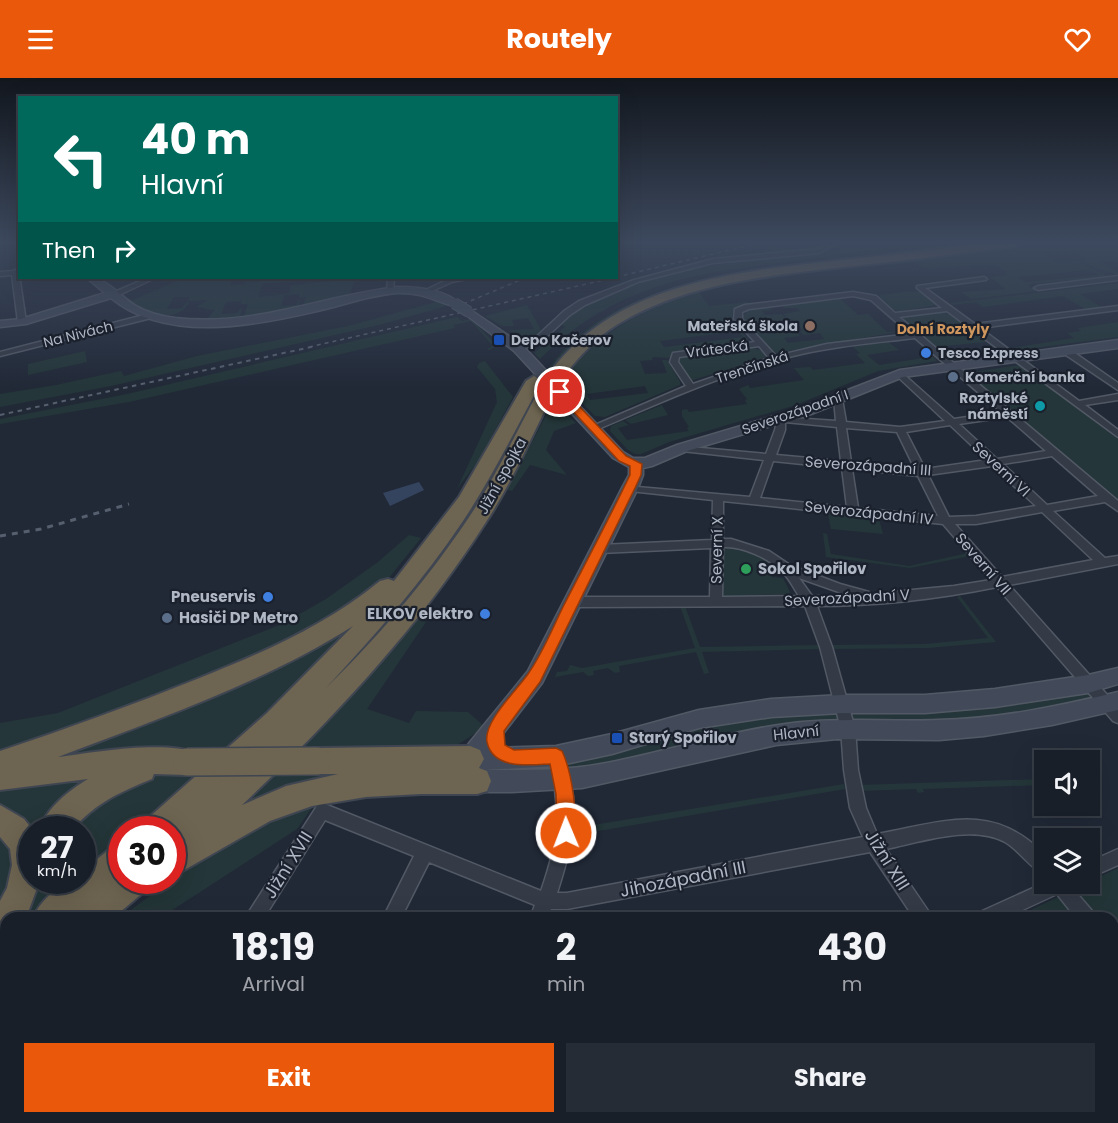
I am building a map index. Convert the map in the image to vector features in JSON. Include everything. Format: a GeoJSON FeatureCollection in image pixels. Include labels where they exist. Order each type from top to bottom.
{"type":"FeatureCollection","features":[{"type":"Feature","properties":{"kind":"highway"},"geometry":{"type":"LineString","coordinates":[[563,344],[591,322],[624,303],[659,291]]}},
{"type":"Feature","properties":{"kind":"highway","name":"Jižní spojka"},"geometry":{"type":"LineString","coordinates":[[172,816],[258,738],[335,662],[392,599],[438,541],[547,373],[609,323],[647,303],[681,291]]}},
{"type":"Feature","properties":{"kind":"highway","name":"Jižní spojka"},"geometry":{"type":"LineString","coordinates":[[186,836],[236,792],[308,722],[362,666],[421,597],[485,507],[547,373]]}},
{"type":"Feature","properties":{"kind":"highway"},"geometry":{"type":"LineString","coordinates":[[0,764],[177,699],[304,644],[341,623],[367,604],[438,541]]}},
{"type":"Feature","properties":{"kind":"highway"},"geometry":{"type":"LineString","coordinates":[[0,777],[138,761],[317,761],[473,770]]}},
{"type":"Feature","properties":{"kind":"highway"},"geometry":{"type":"LineString","coordinates":[[66,816],[79,801],[106,783],[133,773],[187,762]]}},
{"type":"Feature","properties":{"kind":"highway"},"geometry":{"type":"LineString","coordinates":[[186,854],[259,812],[328,787],[358,783],[441,780],[473,770]]}},
{"type":"Feature","properties":{"kind":"highway"},"geometry":{"type":"LineString","coordinates":[[0,820],[18,834]]}},
{"type":"Feature","properties":{"kind":"highway"},"geometry":{"type":"LineString","coordinates":[[56,912],[108,870]]}},
{"type":"Feature","properties":{"kind":"highway"},"geometry":{"type":"LineString","coordinates":[[10,912],[20,894]]}},
{"type":"Feature","properties":{"kind":"highway"},"geometry":{"type":"LineString","coordinates":[[97,912],[119,894]]}},
{"type":"Feature","properties":{"kind":"street"},"geometry":{"type":"LineString","coordinates":[[18,291],[22,322]]}},
{"type":"Feature","properties":{"kind":"street"},"geometry":{"type":"LineString","coordinates":[[110,291],[130,308],[148,316],[212,322],[259,319],[300,312],[391,291]]}},
{"type":"Feature","properties":{"kind":"street"},"geometry":{"type":"LineString","coordinates":[[0,324],[22,322],[122,291]]}},
{"type":"Feature","properties":{"kind":"street"},"geometry":{"type":"LineString","coordinates":[[428,291],[448,299],[475,316],[518,348],[622,459],[636,464],[636,475],[630,488],[535,677],[496,728],[473,770]]}},
{"type":"Feature","properties":{"kind":"street"},"geometry":{"type":"LineString","coordinates":[[518,348],[537,341],[567,313],[582,303],[612,291]]}},
{"type":"Feature","properties":{"kind":"street"},"geometry":{"type":"LineString","coordinates":[[924,291],[1118,434]]}},
{"type":"Feature","properties":{"kind":"street"},"geometry":{"type":"LineString","coordinates":[[774,358],[759,344],[738,319],[736,313],[742,309],[858,294],[873,298],[1118,507]]}},
{"type":"Feature","properties":{"kind":"street"},"geometry":{"type":"LineString","coordinates":[[894,315],[950,309]]}},
{"type":"Feature","properties":{"kind":"street"},"geometry":{"type":"LineString","coordinates":[[973,327],[1118,309]]}},
{"type":"Feature","properties":{"kind":"street","name":"Na Nivách"},"geometry":{"type":"LineString","coordinates":[[3,351],[148,316]]}},
{"type":"Feature","properties":{"kind":"street","name":"Trenčínská"},"geometry":{"type":"LineString","coordinates":[[593,428],[692,387],[774,358],[833,345],[918,335]]}},
{"type":"Feature","properties":{"kind":"street","name":"Vrútecká"},"geometry":{"type":"LineString","coordinates":[[692,387],[674,362],[676,355],[759,344]]}},
{"type":"Feature","properties":{"kind":"street"},"geometry":{"type":"LineString","coordinates":[[954,367],[1118,344]]}},
{"type":"Feature","properties":{"kind":"street"},"geometry":{"type":"LineString","coordinates":[[1066,351],[1118,387]]}},
{"type":"Feature","properties":{"kind":"street","name":"Severozápadní I"},"geometry":{"type":"LineString","coordinates":[[636,464],[652,461],[682,448],[781,419],[900,374],[954,367]]}},
{"type":"Feature","properties":{"kind":"street","name":"Severní VI"},"geometry":{"type":"LineString","coordinates":[[900,374],[1103,563]]}},
{"type":"Feature","properties":{"kind":"street"},"geometry":{"type":"LineString","coordinates":[[1077,404],[1118,397]]}},
{"type":"Feature","properties":{"kind":"street"},"geometry":{"type":"LineString","coordinates":[[838,399],[853,512]]}},
{"type":"Feature","properties":{"kind":"street"},"geometry":{"type":"LineString","coordinates":[[753,502],[781,428],[781,419],[900,430],[1008,414]]}},
{"type":"Feature","properties":{"kind":"street","name":"Severní VII"},"geometry":{"type":"LineString","coordinates":[[900,430],[946,521],[1088,684],[1114,707]]}},
{"type":"Feature","properties":{"kind":"street","name":"Severozápadní III"},"geometry":{"type":"LineString","coordinates":[[682,448],[923,473],[1054,453]]}},
{"type":"Feature","properties":{"kind":"street","name":"Severozápadní IV"},"geometry":{"type":"LineString","coordinates":[[630,488],[946,521],[976,519],[1107,498]]}},
{"type":"Feature","properties":{"kind":"street","name":"Severní X"},"geometry":{"type":"LineString","coordinates":[[716,602],[718,498]]}},
{"type":"Feature","properties":{"kind":"street"},"geometry":{"type":"LineString","coordinates":[[600,549],[717,542],[752,549],[787,568],[838,588],[875,598]]}},
{"type":"Feature","properties":{"kind":"street","name":"Severozápadní V"},"geometry":{"type":"LineString","coordinates":[[573,602],[809,601],[875,598],[954,591],[1118,560]]}},
{"type":"Feature","properties":{"kind":"street","name":"Jižní XIII"},"geometry":{"type":"LineString","coordinates":[[787,568],[809,601],[826,647],[848,729],[853,788],[858,808],[873,843],[920,912]]}},
{"type":"Feature","properties":{"kind":"street","name":"Hlavní"},"geometry":{"type":"LineString","coordinates":[[473,770],[512,757],[556,756],[612,744],[699,719],[771,708],[842,704],[925,704],[995,698],[1088,684],[1118,676]]}},
{"type":"Feature","properties":{"kind":"street","name":"Hlavní"},"geometry":{"type":"LineString","coordinates":[[473,770],[561,780],[616,772],[710,747],[777,734],[848,729],[940,730],[1017,724],[1114,707]]}},
{"type":"Feature","properties":{"kind":"street"},"geometry":{"type":"LineString","coordinates":[[496,728],[494,741],[496,746],[504,754],[512,757]]}},
{"type":"Feature","properties":{"kind":"street"},"geometry":{"type":"LineString","coordinates":[[541,912],[557,870],[566,833],[565,794],[556,756]]}},
{"type":"Feature","properties":{"kind":"street","name":"Jihozápadní III"},"geometry":{"type":"LineString","coordinates":[[322,811],[546,901],[579,898],[964,826],[979,826],[997,830],[1014,837],[1034,854]]}},
{"type":"Feature","properties":{"kind":"street","name":"Jižní XVII"},"geometry":{"type":"LineString","coordinates":[[258,912],[322,811]]}},
{"type":"Feature","properties":{"kind":"street"},"geometry":{"type":"LineString","coordinates":[[395,912],[425,852]]}},
{"type":"Feature","properties":{"kind":"street"},"geometry":{"type":"LineString","coordinates":[[1100,865],[1118,857]]}},
{"type":"Feature","properties":{"kind":"street"},"geometry":{"type":"LineString","coordinates":[[999,912],[1038,894]]}},
{"type":"Feature","properties":{"kind":"street"},"geometry":{"type":"LineString","coordinates":[[1067,894],[1082,912]]}},
{"type":"Feature","properties":{"kind":"shaded area"},"geometry":{"type":"Polygon","coordinates":[[[155,291],[260,291],[258,297],[289,294],[290,291],[351,291],[349,296],[303,306],[306,297],[299,297],[299,294],[284,295],[281,306],[296,305],[300,299],[299,307],[244,316],[248,304],[241,304],[241,301],[226,302],[221,314],[237,313],[242,307],[240,317],[207,319],[215,310],[196,307],[209,300],[189,301],[189,297],[174,297],[167,309],[182,308],[187,302],[189,303],[182,311],[165,315],[136,305],[120,294],[131,301],[155,291]]]}},
{"type":"Feature","properties":{"kind":"shaded area"},"geometry":{"type":"Polygon","coordinates":[[[621,291],[647,291],[599,313],[569,333],[540,359],[534,353],[565,327],[561,324],[566,319],[595,302],[621,291]]]}},
{"type":"Feature","properties":{"kind":"shaded area"},"geometry":{"type":"Polygon","coordinates":[[[672,291],[642,302],[609,319],[579,341],[552,369],[550,367],[576,339],[606,317],[639,300],[672,291]]]}},
{"type":"Feature","properties":{"kind":"shaded area"},"geometry":{"type":"Polygon","coordinates":[[[980,291],[1039,291],[971,299],[961,292],[980,291]]]}},
{"type":"Feature","properties":{"kind":"shaded area"},"geometry":{"type":"Polygon","coordinates":[[[1053,291],[1105,291],[1080,294],[1101,307],[1085,309],[1063,296],[983,307],[976,302],[950,305],[951,303],[1053,291]]]}},
{"type":"Feature","properties":{"kind":"shaded area"},"geometry":{"type":"Polygon","coordinates":[[[699,292],[709,306],[747,302],[749,304],[738,308],[732,315],[733,320],[749,341],[684,350],[668,358],[653,357],[652,360],[640,361],[645,374],[667,373],[662,360],[667,360],[680,385],[605,417],[595,416],[562,383],[575,365],[605,336],[640,315],[699,292]],[[738,331],[660,341],[664,347],[743,337],[738,331]],[[645,386],[587,394],[590,400],[648,393],[645,386]]]}},
{"type":"Feature","properties":{"kind":"shaded area"},"geometry":{"type":"Polygon","coordinates":[[[923,292],[937,305],[899,311],[892,309],[877,298],[880,295],[923,292]]]}},
{"type":"Feature","properties":{"kind":"shaded area","name":"Mateřská škola"},"geometry":{"type":"Polygon","coordinates":[[[840,299],[858,315],[881,312],[868,314],[887,332],[903,331],[776,353],[742,317],[748,310],[767,307],[773,310],[762,311],[765,315],[782,314],[786,319],[782,320],[792,332],[800,336],[784,338],[788,343],[824,339],[820,333],[804,335],[800,332],[803,330],[783,314],[800,311],[797,308],[782,308],[783,305],[840,299]]]}},
{"type":"Feature","properties":{"kind":"shaded area"},"geometry":{"type":"Polygon","coordinates":[[[440,301],[446,306],[383,324],[111,386],[0,407],[0,394],[121,371],[124,376],[197,356],[348,326],[440,301]]]}},
{"type":"Feature","properties":{"kind":"shaded area"},"geometry":{"type":"Polygon","coordinates":[[[527,305],[542,332],[524,343],[509,330],[534,329],[528,318],[512,320],[514,326],[502,326],[485,316],[527,305]]]}},
{"type":"Feature","properties":{"kind":"shaded area"},"geometry":{"type":"Polygon","coordinates":[[[940,312],[955,316],[987,342],[944,346],[950,349],[935,347],[903,319],[908,316],[940,312]]]}},
{"type":"Feature","properties":{"kind":"shaded area"},"geometry":{"type":"Polygon","coordinates":[[[457,317],[462,321],[470,319],[497,346],[487,349],[493,346],[471,321],[453,325],[455,328],[129,402],[0,424],[0,419],[127,394],[457,317]]]}},
{"type":"Feature","properties":{"kind":"shaded area"},"geometry":{"type":"Polygon","coordinates":[[[1118,322],[1118,337],[1020,350],[1011,348],[1074,338],[1067,333],[1081,331],[1078,328],[1118,322]]]}},
{"type":"Feature","properties":{"kind":"shaded area"},"geometry":{"type":"Polygon","coordinates":[[[888,342],[899,350],[867,355],[879,365],[923,358],[920,355],[930,354],[937,361],[878,371],[796,405],[669,442],[641,454],[628,450],[610,431],[611,426],[623,421],[629,425],[618,428],[627,440],[689,431],[682,416],[682,410],[687,409],[689,412],[747,404],[745,400],[747,399],[739,389],[748,385],[750,388],[804,380],[794,368],[810,367],[813,370],[865,363],[856,354],[860,353],[853,347],[888,342]]]}},
{"type":"Feature","properties":{"kind":"shaded area"},"geometry":{"type":"Polygon","coordinates":[[[751,347],[762,351],[764,358],[693,380],[686,376],[677,361],[682,356],[691,354],[695,359],[746,352],[744,348],[751,347]]]}},
{"type":"Feature","properties":{"kind":"shaded area"},"geometry":{"type":"Polygon","coordinates":[[[85,351],[87,362],[28,375],[28,364],[85,351]]]}},
{"type":"Feature","properties":{"kind":"shaded area"},"geometry":{"type":"Polygon","coordinates":[[[485,361],[513,397],[479,460],[457,489],[497,402],[495,389],[477,367],[479,363],[485,361]]]}},
{"type":"Feature","properties":{"kind":"shaded area"},"geometry":{"type":"Polygon","coordinates":[[[1020,365],[1118,439],[1118,499],[966,373],[1020,365]]]}},
{"type":"Feature","properties":{"kind":"shaded area"},"geometry":{"type":"Polygon","coordinates":[[[553,402],[576,423],[554,431],[546,450],[567,475],[530,465],[512,491],[507,490],[553,402]]]}},
{"type":"Feature","properties":{"kind":"shaded area"},"geometry":{"type":"Polygon","coordinates":[[[662,405],[668,415],[631,424],[625,420],[662,405]]]}},
{"type":"Feature","properties":{"kind":"shaded area"},"geometry":{"type":"Polygon","coordinates":[[[477,497],[482,498],[442,556],[375,641],[324,691],[297,713],[477,497]]]}},
{"type":"Feature","properties":{"kind":"shaded area"},"geometry":{"type":"Polygon","coordinates":[[[828,514],[879,519],[883,534],[831,529],[828,514]]]}},
{"type":"Feature","properties":{"kind":"shaded area"},"geometry":{"type":"Polygon","coordinates":[[[823,533],[827,534],[831,554],[909,566],[968,553],[970,556],[910,568],[826,557],[823,533]]]}},
{"type":"Feature","properties":{"kind":"shaded area"},"geometry":{"type":"Polygon","coordinates":[[[409,535],[421,538],[388,579],[360,605],[325,628],[0,759],[0,723],[58,713],[282,624],[326,599],[378,562],[409,535]]]}},
{"type":"Feature","properties":{"kind":"shaded area","name":"Sokol Spořilov"},"geometry":{"type":"Polygon","coordinates":[[[722,546],[742,549],[768,561],[772,577],[783,578],[791,594],[722,599],[722,546]]]}},
{"type":"Feature","properties":{"kind":"shaded area"},"geometry":{"type":"Polygon","coordinates":[[[960,596],[996,642],[928,648],[833,649],[832,645],[925,644],[988,638],[957,597],[960,596]]]}},
{"type":"Feature","properties":{"kind":"shaded area"},"geometry":{"type":"Polygon","coordinates":[[[680,606],[685,606],[700,647],[820,645],[821,649],[702,652],[709,673],[704,674],[696,652],[619,666],[620,672],[615,673],[608,668],[593,671],[594,675],[588,676],[583,672],[555,677],[557,672],[567,671],[570,665],[582,668],[695,648],[680,606]]]}},
{"type":"Feature","properties":{"kind":"shaded area"},"geometry":{"type":"Polygon","coordinates":[[[416,619],[426,622],[367,709],[409,723],[416,711],[468,712],[485,727],[454,747],[296,749],[416,619]]]}},
{"type":"Feature","properties":{"kind":"shaded area"},"geometry":{"type":"Polygon","coordinates":[[[358,625],[225,750],[47,759],[288,662],[358,625]]]}},
{"type":"Feature","properties":{"kind":"shaded area"},"geometry":{"type":"Polygon","coordinates":[[[1086,688],[1097,698],[1046,712],[944,723],[851,722],[850,709],[1086,688]]]}},
{"type":"Feature","properties":{"kind":"shaded area"},"geometry":{"type":"Polygon","coordinates":[[[837,709],[842,721],[564,773],[566,760],[728,721],[837,709]]]}},
{"type":"Feature","properties":{"kind":"shaded area"},"geometry":{"type":"Polygon","coordinates":[[[365,770],[233,813],[275,772],[365,770]]]}},
{"type":"Feature","properties":{"kind":"shaded area"},"geometry":{"type":"Polygon","coordinates":[[[202,772],[150,816],[108,816],[108,852],[96,861],[96,816],[79,816],[148,775],[202,772]]]}},
{"type":"Feature","properties":{"kind":"shaded area"},"geometry":{"type":"Polygon","coordinates":[[[102,774],[55,816],[19,816],[14,811],[0,807],[0,783],[102,774]]]}},
{"type":"Feature","properties":{"kind":"shaded area"},"geometry":{"type":"Polygon","coordinates":[[[1034,779],[1034,785],[923,789],[924,792],[918,793],[916,789],[860,791],[859,785],[1034,779]]]}},
{"type":"Feature","properties":{"kind":"shaded area"},"geometry":{"type":"Polygon","coordinates":[[[844,784],[845,789],[575,835],[575,828],[844,784]]]}},
{"type":"Feature","properties":{"kind":"shaded area"},"geometry":{"type":"Polygon","coordinates":[[[318,799],[297,829],[169,912],[128,912],[152,894],[186,894],[186,869],[213,849],[257,823],[318,799]]]}},
{"type":"Feature","properties":{"kind":"shaded area"},"geometry":{"type":"Polygon","coordinates":[[[0,833],[13,851],[14,871],[0,912],[0,833]]]}},
{"type":"Feature","properties":{"kind":"shaded area"},"geometry":{"type":"Polygon","coordinates":[[[1118,868],[1118,912],[1092,912],[1078,894],[1100,894],[1100,877],[1118,868]]]}},
{"type":"Feature","properties":{"kind":"shaded area"},"geometry":{"type":"Polygon","coordinates":[[[32,894],[55,894],[32,912],[26,912],[32,894]]]}},
{"type":"Feature","properties":{"kind":"shaded area"},"geometry":{"type":"Polygon","coordinates":[[[1060,896],[1073,912],[1027,912],[1060,896]]]}},
{"type":"Feature","properties":{"kind":"water"},"geometry":{"type":"Polygon","coordinates":[[[419,482],[424,490],[390,506],[383,493],[419,482]]]}},
{"type":"Feature","properties":{"kind":"railway"},"geometry":{"type":"LineString","coordinates":[[456,307],[495,291]]}},
{"type":"Feature","properties":{"kind":"railway"},"geometry":{"type":"LineString","coordinates":[[309,347],[557,291]]}},
{"type":"Feature","properties":{"kind":"railway"},"geometry":{"type":"LineString","coordinates":[[0,415],[316,346]]}},
{"type":"Feature","properties":{"kind":"railway"},"geometry":{"type":"LineString","coordinates":[[0,536],[41,529],[129,504]]}},
{"type":"Feature","properties":{"kind":"place","name":"Mateřská škola"},"geometry":{"type":"Point","coordinates":[810,326]}},
{"type":"Feature","properties":{"kind":"place","name":"Depo Kačerov"},"geometry":{"type":"Point","coordinates":[499,340]}},
{"type":"Feature","properties":{"kind":"place","name":"Tesco Express"},"geometry":{"type":"Point","coordinates":[926,353]}},
{"type":"Feature","properties":{"kind":"place","name":"Komerční banka"},"geometry":{"type":"Point","coordinates":[953,377]}},
{"type":"Feature","properties":{"kind":"place","name":"Roztylské náměstí"},"geometry":{"type":"Point","coordinates":[1040,406]}},
{"type":"Feature","properties":{"kind":"place","name":"Sokol Spořilov"},"geometry":{"type":"Point","coordinates":[746,569]}},
{"type":"Feature","properties":{"kind":"place","name":"Pneuservis"},"geometry":{"type":"Point","coordinates":[268,597]}},
{"type":"Feature","properties":{"kind":"place","name":"ELKOV elektro"},"geometry":{"type":"Point","coordinates":[485,614]}},
{"type":"Feature","properties":{"kind":"place","name":"Hasiči DP Metro"},"geometry":{"type":"Point","coordinates":[167,618]}},
{"type":"Feature","properties":{"kind":"place","name":"Starý Spořilov"},"geometry":{"type":"Point","coordinates":[617,738]}},
{"type":"Feature","properties":{"kind":"district","name":"Dolní Roztyly"},"geometry":{"type":"Point","coordinates":[943,329]}},
{"type":"Feature","properties":{"kind":"route"},"geometry":{"type":"LineString","coordinates":[[560,392],[622,459],[636,464],[636,475],[630,488],[535,677],[496,728],[494,741],[504,754],[512,757],[556,756],[565,794],[566,833]]}}]}
